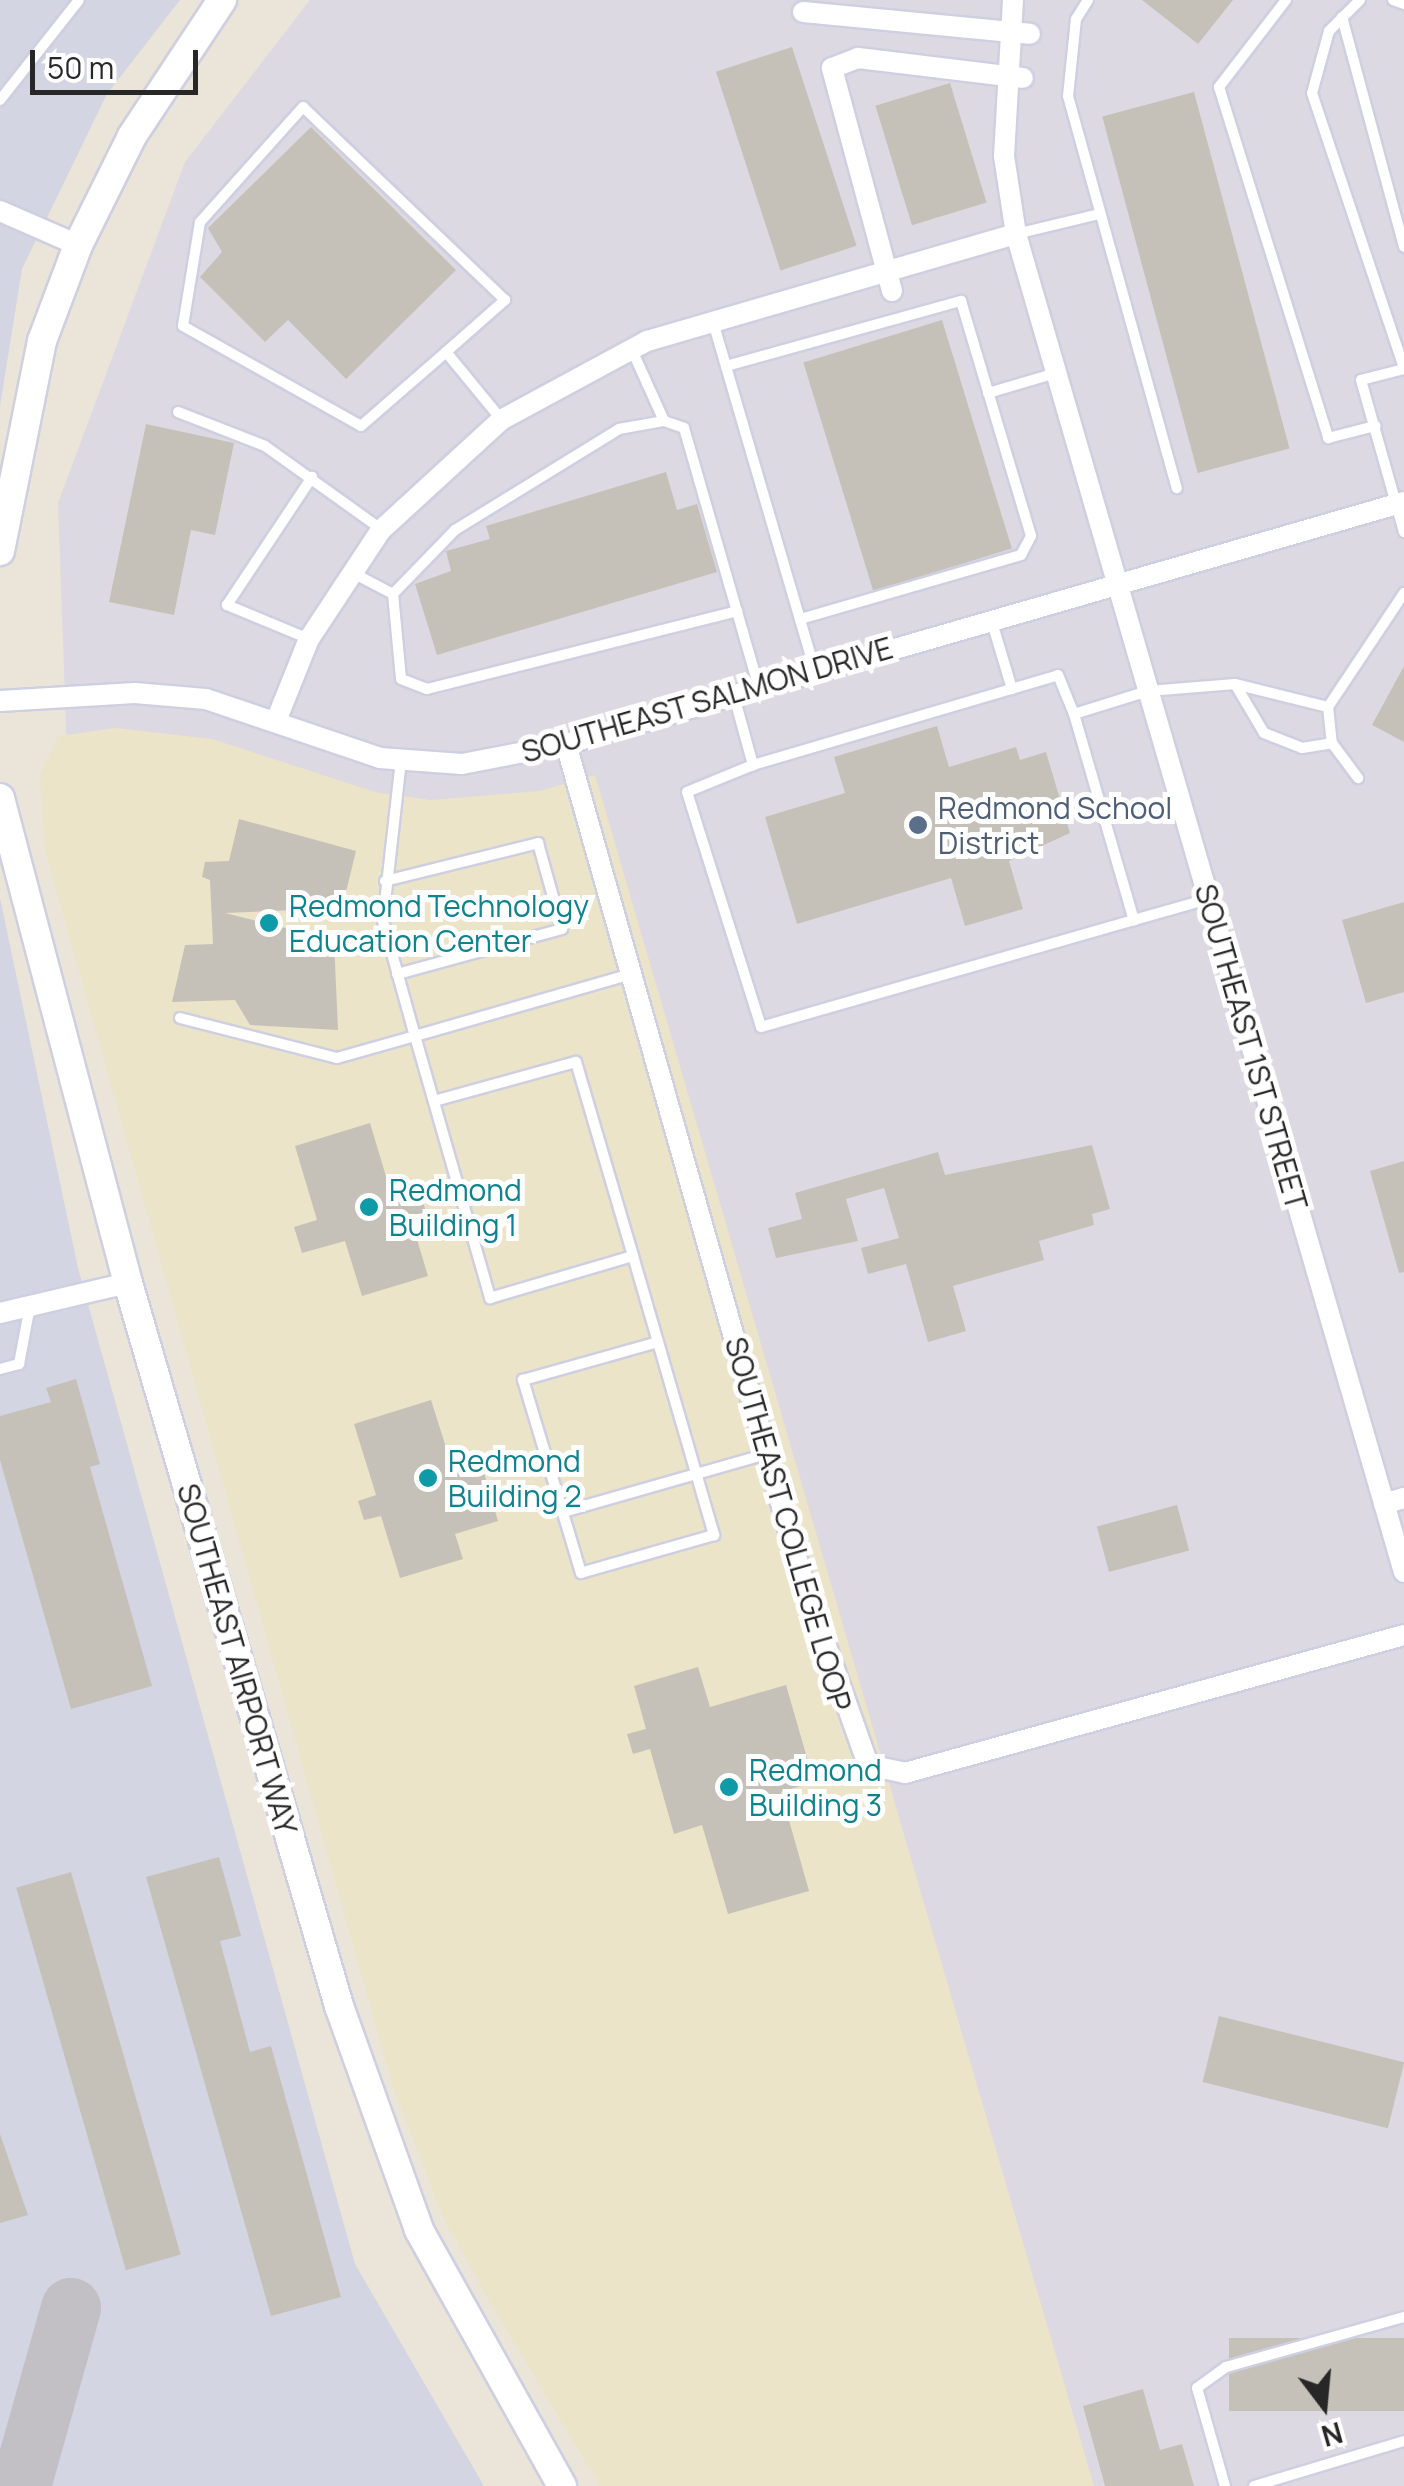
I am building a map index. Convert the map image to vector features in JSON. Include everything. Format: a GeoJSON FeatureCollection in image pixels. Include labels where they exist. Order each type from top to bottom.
{"type":"FeatureCollection","features":[{"type":"Feature","properties":{"kind":"main road"},"geometry":{"type":"LineString","coordinates":[[0,551],[37,359],[78,245],[132,136],[222,0]]}},
{"type":"Feature","properties":{"kind":"main road","name":"SOUTHEAST AIRPORT WAY"},"geometry":{"type":"LineString","coordinates":[[0,798],[128,1283],[393,2164],[444,2278],[562,2486]]}},
{"type":"Feature","properties":{"kind":"street","name":"SOUTHEAST 1ST STREET"},"geometry":{"type":"LineString","coordinates":[[1013,0],[1004,156],[1016,234],[1208,898],[1394,1501],[1404,1572]]}},
{"type":"Feature","properties":{"kind":"street"},"geometry":{"type":"LineString","coordinates":[[803,12],[1030,34]]}},
{"type":"Feature","properties":{"kind":"street"},"geometry":{"type":"LineString","coordinates":[[892,292],[832,68],[858,58],[1022,78]]}},
{"type":"Feature","properties":{"kind":"street"},"geometry":{"type":"LineString","coordinates":[[0,212],[78,245]]}},
{"type":"Feature","properties":{"kind":"street"},"geometry":{"type":"LineString","coordinates":[[276,721],[309,638],[382,530],[501,420],[632,350],[713,322],[1016,234]]}},
{"type":"Feature","properties":{"kind":"street","name":"SOUTHEAST SALMON DRIVE"},"geometry":{"type":"LineString","coordinates":[[0,701],[134,692],[206,699],[401,760],[462,764],[566,744],[1400,503]]}},
{"type":"Feature","properties":{"kind":"street","name":"SOUTHEAST COLLEGE LOOP"},"geometry":{"type":"LineString","coordinates":[[566,744],[846,1724],[868,1765],[882,1772],[1404,1635]]}},
{"type":"Feature","properties":{"kind":"street"},"geometry":{"type":"LineString","coordinates":[[0,1313],[128,1283]]}},
{"type":"Feature","properties":{"kind":"lane"},"geometry":{"type":"LineString","coordinates":[[0,100],[79,0]]}},
{"type":"Feature","properties":{"kind":"lane"},"geometry":{"type":"LineString","coordinates":[[1088,0],[1076,19],[1068,96],[1177,488]]}},
{"type":"Feature","properties":{"kind":"lane"},"geometry":{"type":"LineString","coordinates":[[1286,0],[1219,87],[1328,438],[1374,426]]}},
{"type":"Feature","properties":{"kind":"lane"},"geometry":{"type":"LineString","coordinates":[[1360,0],[1329,31],[1312,93],[1404,368],[1361,380],[1400,503],[1404,532]]}},
{"type":"Feature","properties":{"kind":"lane"},"geometry":{"type":"LineString","coordinates":[[1393,0],[1404,4]]}},
{"type":"Feature","properties":{"kind":"lane"},"geometry":{"type":"LineString","coordinates":[[1342,18],[1404,247]]}},
{"type":"Feature","properties":{"kind":"lane"},"geometry":{"type":"LineString","coordinates":[[303,107],[505,300],[446,352],[360,426],[183,326],[200,222],[303,107]]}},
{"type":"Feature","properties":{"kind":"lane"},"geometry":{"type":"LineString","coordinates":[[1016,234],[1099,214]]}},
{"type":"Feature","properties":{"kind":"lane"},"geometry":{"type":"LineString","coordinates":[[726,366],[962,301],[1031,536],[1022,555],[800,619]]}},
{"type":"Feature","properties":{"kind":"lane"},"geometry":{"type":"LineString","coordinates":[[713,322],[815,671]]}},
{"type":"Feature","properties":{"kind":"lane"},"geometry":{"type":"LineString","coordinates":[[1390,326],[1404,322]]}},
{"type":"Feature","properties":{"kind":"lane"},"geometry":{"type":"LineString","coordinates":[[632,350],[664,420]]}},
{"type":"Feature","properties":{"kind":"lane"},"geometry":{"type":"LineString","coordinates":[[446,352],[501,420]]}},
{"type":"Feature","properties":{"kind":"lane"},"geometry":{"type":"LineString","coordinates":[[988,392],[1056,373]]}},
{"type":"Feature","properties":{"kind":"lane"},"geometry":{"type":"LineString","coordinates":[[178,412],[312,477],[382,530]]}},
{"type":"Feature","properties":{"kind":"lane"},"geometry":{"type":"LineString","coordinates":[[737,611],[427,690],[401,679],[393,594],[455,530],[619,429],[664,420],[684,428],[760,688]]}},
{"type":"Feature","properties":{"kind":"lane"},"geometry":{"type":"LineString","coordinates":[[309,638],[227,606],[312,477]]}},
{"type":"Feature","properties":{"kind":"lane"},"geometry":{"type":"LineString","coordinates":[[353,573],[393,594]]}},
{"type":"Feature","properties":{"kind":"lane"},"geometry":{"type":"LineString","coordinates":[[1358,778],[1332,743],[1328,707],[1404,593]]}},
{"type":"Feature","properties":{"kind":"lane"},"geometry":{"type":"LineString","coordinates":[[991,619],[1012,689]]}},
{"type":"Feature","properties":{"kind":"lane"},"geometry":{"type":"LineString","coordinates":[[1134,920],[1074,714],[1058,675],[753,765],[687,792],[761,1027],[1134,920],[1208,898]]}},
{"type":"Feature","properties":{"kind":"lane"},"geometry":{"type":"LineString","coordinates":[[1235,684],[1264,733],[1302,748],[1332,743]]}},
{"type":"Feature","properties":{"kind":"lane"},"geometry":{"type":"LineString","coordinates":[[1074,714],[1148,691],[1235,684],[1328,707]]}},
{"type":"Feature","properties":{"kind":"lane"},"geometry":{"type":"LineString","coordinates":[[734,695],[753,765]]}},
{"type":"Feature","properties":{"kind":"lane"},"geometry":{"type":"LineString","coordinates":[[401,760],[384,881],[397,974],[490,1298],[632,1256]]}},
{"type":"Feature","properties":{"kind":"lane"},"geometry":{"type":"LineString","coordinates":[[384,881],[538,843],[562,929],[397,974]]}},
{"type":"Feature","properties":{"kind":"lane"},"geometry":{"type":"LineString","coordinates":[[180,1018],[336,1058],[631,974]]}},
{"type":"Feature","properties":{"kind":"lane"},"geometry":{"type":"LineString","coordinates":[[434,1101],[576,1062],[632,1256],[658,1342],[714,1535],[580,1572],[524,1380],[658,1342]]}},
{"type":"Feature","properties":{"kind":"lane"},"geometry":{"type":"LineString","coordinates":[[0,1368],[19,1364],[30,1306]]}},
{"type":"Feature","properties":{"kind":"lane"},"geometry":{"type":"LineString","coordinates":[[563,1512],[767,1454]]}},
{"type":"Feature","properties":{"kind":"lane"},"geometry":{"type":"LineString","coordinates":[[1226,2486],[1197,2388],[1226,2367],[1404,2317]]}},
{"type":"Feature","properties":{"kind":"lane"},"geometry":{"type":"LineString","coordinates":[[1254,2486],[1404,2441]]}},
{"type":"Feature","properties":{"kind":"shaded area"},"geometry":{"type":"Polygon","coordinates":[[[0,0],[180,0],[107,94],[22,269],[0,406],[0,0]]]}},
{"type":"Feature","properties":{"kind":"shaded area"},"geometry":{"type":"Polygon","coordinates":[[[310,0],[1404,0],[1404,2486],[613,2486],[67,754],[58,503],[185,162],[310,0]]]}},
{"type":"Feature","properties":{"kind":"shaded area"},"geometry":{"type":"Polygon","coordinates":[[[116,728],[212,739],[375,792],[431,800],[540,791],[595,775],[1094,2486],[600,2486],[488,2299],[443,2217],[393,2087],[45,850],[40,775],[59,736],[116,728]]]}},
{"type":"Feature","properties":{"kind":"shaded area"},"geometry":{"type":"Polygon","coordinates":[[[0,898],[78,1268],[355,2264],[484,2486],[0,2486],[0,898]]]}},
{"type":"Feature","properties":{"kind":"building"},"geometry":{"type":"Polygon","coordinates":[[[1142,0],[1233,0],[1198,44],[1142,0]]]}},
{"type":"Feature","properties":{"kind":"building"},"geometry":{"type":"Polygon","coordinates":[[[792,47],[857,246],[781,270],[716,72],[792,47]]]}},
{"type":"Feature","properties":{"kind":"building"},"geometry":{"type":"Polygon","coordinates":[[[950,83],[987,203],[912,225],[875,106],[950,83]]]}},
{"type":"Feature","properties":{"kind":"building"},"geometry":{"type":"Polygon","coordinates":[[[1194,92],[1290,448],[1198,473],[1102,117],[1194,92]]]}},
{"type":"Feature","properties":{"kind":"building"},"geometry":{"type":"Polygon","coordinates":[[[311,127],[456,270],[346,379],[288,320],[265,342],[200,277],[222,252],[208,228],[311,127]]]}},
{"type":"Feature","properties":{"kind":"building"},"geometry":{"type":"Polygon","coordinates":[[[942,320],[1012,549],[873,591],[803,362],[942,320]]]}},
{"type":"Feature","properties":{"kind":"building"},"geometry":{"type":"Polygon","coordinates":[[[146,424],[234,443],[215,535],[191,530],[174,615],[109,602],[146,424]]]}},
{"type":"Feature","properties":{"kind":"building"},"geometry":{"type":"Polygon","coordinates":[[[666,472],[677,510],[697,504],[717,572],[437,655],[415,584],[451,571],[446,551],[490,539],[486,526],[666,472]]]}},
{"type":"Feature","properties":{"kind":"building"},"geometry":{"type":"Polygon","coordinates":[[[1404,666],[1404,742],[1372,725],[1404,666]]]}},
{"type":"Feature","properties":{"kind":"building","name":"Redmond School District"},"geometry":{"type":"Polygon","coordinates":[[[937,726],[949,767],[1016,747],[1020,760],[1046,752],[1070,833],[1009,861],[1023,909],[965,926],[951,878],[797,924],[765,817],[845,793],[834,757],[937,726]]]}},
{"type":"Feature","properties":{"kind":"building","name":"Redmond Technology Education Center"},"geometry":{"type":"Polygon","coordinates":[[[239,819],[356,851],[342,908],[225,913],[334,940],[338,1030],[250,1025],[235,1000],[172,1002],[185,945],[213,944],[210,880],[202,877],[205,862],[229,861],[239,819]]]}},
{"type":"Feature","properties":{"kind":"building"},"geometry":{"type":"Polygon","coordinates":[[[1404,902],[1404,992],[1366,1003],[1342,920],[1404,902]]]}},
{"type":"Feature","properties":{"kind":"building","name":"Redmond Building 1"},"geometry":{"type":"Polygon","coordinates":[[[370,1123],[394,1203],[421,1195],[426,1212],[410,1216],[428,1276],[362,1296],[345,1241],[302,1253],[294,1227],[317,1220],[295,1146],[370,1123]]]}},
{"type":"Feature","properties":{"kind":"building"},"geometry":{"type":"Polygon","coordinates":[[[1092,1145],[1110,1209],[1092,1214],[1094,1225],[1039,1241],[1044,1260],[953,1286],[966,1331],[928,1342],[906,1264],[868,1274],[861,1248],[899,1238],[884,1188],[846,1199],[858,1241],[776,1258],[768,1228],[802,1219],[795,1193],[938,1152],[945,1175],[1092,1145]]]}},
{"type":"Feature","properties":{"kind":"building"},"geometry":{"type":"Polygon","coordinates":[[[1404,1161],[1404,1272],[1399,1273],[1370,1171],[1404,1161]]]}},
{"type":"Feature","properties":{"kind":"building"},"geometry":{"type":"Polygon","coordinates":[[[76,1379],[100,1464],[90,1467],[152,1686],[71,1709],[0,1460],[0,1416],[51,1402],[46,1388],[76,1379]]]}},
{"type":"Feature","properties":{"kind":"building","name":"Redmond Building 2"},"geometry":{"type":"Polygon","coordinates":[[[431,1400],[450,1460],[478,1452],[498,1521],[455,1534],[463,1559],[400,1578],[381,1516],[364,1520],[358,1501],[376,1495],[354,1424],[431,1400]]]}},
{"type":"Feature","properties":{"kind":"building"},"geometry":{"type":"Polygon","coordinates":[[[1177,1505],[1189,1550],[1109,1572],[1097,1526],[1177,1505]]]}},
{"type":"Feature","properties":{"kind":"building","name":"Redmond Building 3"},"geometry":{"type":"Polygon","coordinates":[[[698,1667],[710,1707],[786,1685],[814,1782],[781,1792],[809,1891],[728,1914],[702,1825],[674,1834],[650,1749],[633,1754],[627,1734],[646,1729],[634,1686],[698,1667]]]}},
{"type":"Feature","properties":{"kind":"building"},"geometry":{"type":"Polygon","coordinates":[[[219,1857],[241,1936],[220,1941],[250,2052],[271,2046],[341,2297],[271,2316],[146,1877],[219,1857]]]}},
{"type":"Feature","properties":{"kind":"building"},"geometry":{"type":"Polygon","coordinates":[[[71,1872],[181,2255],[126,2270],[16,1888],[71,1872]]]}},
{"type":"Feature","properties":{"kind":"building"},"geometry":{"type":"Polygon","coordinates":[[[1219,2016],[1404,2062],[1388,2128],[1203,2082],[1219,2016]]]}},
{"type":"Feature","properties":{"kind":"building"},"geometry":{"type":"Polygon","coordinates":[[[0,2134],[28,2215],[0,2223],[0,2134]]]}},
{"type":"Feature","properties":{"kind":"building"},"geometry":{"type":"Polygon","coordinates":[[[1229,2338],[1404,2338],[1404,2411],[1229,2411],[1229,2338]]]}},
{"type":"Feature","properties":{"kind":"building"},"geometry":{"type":"Polygon","coordinates":[[[1143,2389],[1160,2450],[1182,2444],[1194,2486],[1105,2486],[1083,2406],[1143,2389]]]}},
{"type":"Feature","properties":{"kind":"taxiway"},"geometry":{"type":"LineString","coordinates":[[21,2486],[71,2308]]}},
{"type":"Feature","properties":{"kind":"place","name":"Redmond School District"},"geometry":{"type":"Point","coordinates":[918,825]}},
{"type":"Feature","properties":{"kind":"place","name":"Redmond Technology Education Center"},"geometry":{"type":"Point","coordinates":[269,923]}},
{"type":"Feature","properties":{"kind":"place","name":"Redmond Building 1"},"geometry":{"type":"Point","coordinates":[369,1207]}},
{"type":"Feature","properties":{"kind":"place","name":"Redmond Building 2"},"geometry":{"type":"Point","coordinates":[428,1478]}},
{"type":"Feature","properties":{"kind":"place","name":"Redmond Building 3"},"geometry":{"type":"Point","coordinates":[729,1787]}}]}
